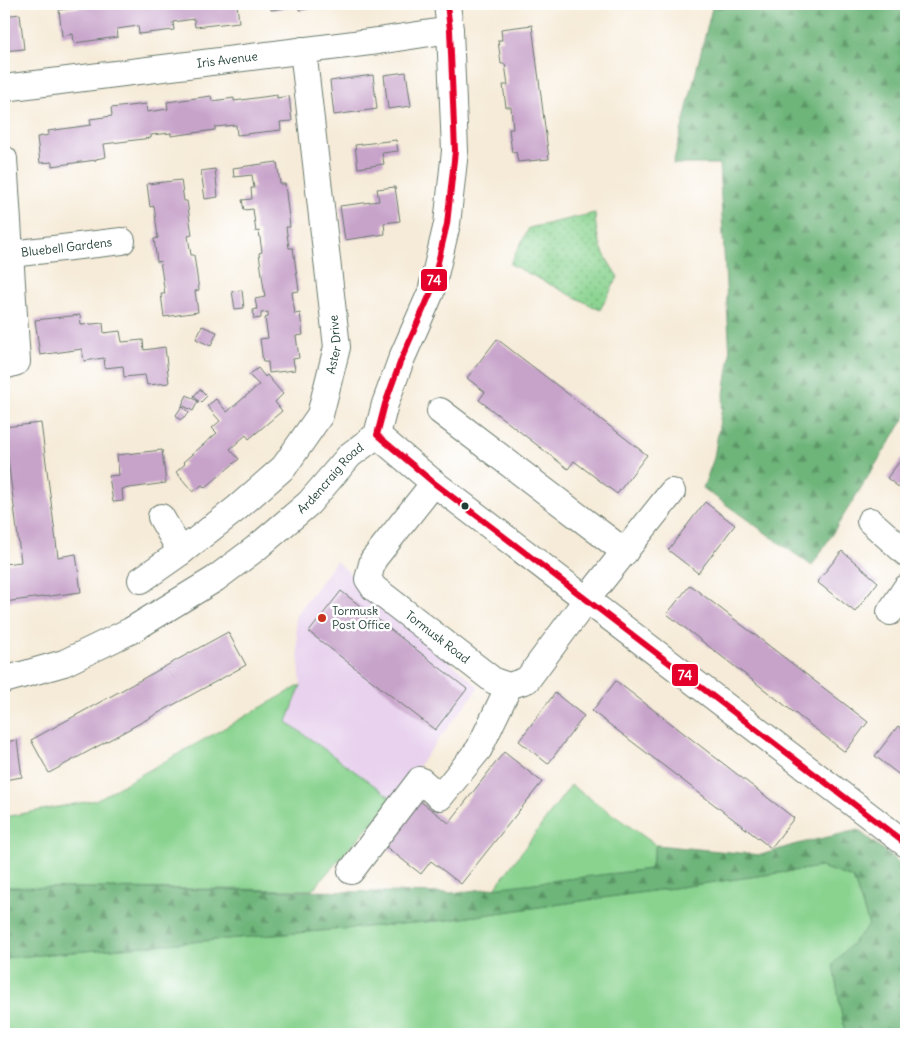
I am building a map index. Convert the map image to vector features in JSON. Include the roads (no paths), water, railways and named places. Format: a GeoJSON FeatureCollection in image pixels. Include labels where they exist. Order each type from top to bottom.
{"type":"FeatureCollection","features":[{"type":"Feature","properties":{"kind":"street"},"geometry":{"type":"LineString","coordinates":[[447,4],[450,30],[454,151],[447,224],[431,292],[401,360],[376,435],[434,483],[906,844]]}},
{"type":"Feature","properties":{"kind":"street","name":"Iris Avenue"},"geometry":{"type":"LineString","coordinates":[[4,88],[450,30]]}},
{"type":"Feature","properties":{"kind":"street","name":"Aster Drive"},"geometry":{"type":"LineString","coordinates":[[140,580],[182,552],[284,467],[320,415],[337,346],[303,50]]}},
{"type":"Feature","properties":{"kind":"street","name":"Bluebell Gardens"},"geometry":{"type":"LineString","coordinates":[[4,159],[17,362],[4,366]]}},
{"type":"Feature","properties":{"kind":"street","name":"Bluebell Gardens"},"geometry":{"type":"LineString","coordinates":[[11,254],[122,241]]}},
{"type":"Feature","properties":{"kind":"street"},"geometry":{"type":"LineString","coordinates":[[440,410],[625,552]]}},
{"type":"Feature","properties":{"kind":"street","name":"Ardencraig Road"},"geometry":{"type":"LineString","coordinates":[[4,680],[64,663],[130,631],[215,579],[256,549],[308,503],[350,456],[376,435]]}},
{"type":"Feature","properties":{"kind":"street","name":"Tormusk Road"},"geometry":{"type":"LineString","coordinates":[[434,483],[373,560],[368,579],[374,588],[494,681],[509,686]]}},
{"type":"Feature","properties":{"kind":"street"},"geometry":{"type":"LineString","coordinates":[[351,871],[420,780],[440,797],[479,749],[509,686],[527,680],[672,492]]}},
{"type":"Feature","properties":{"kind":"street"},"geometry":{"type":"LineString","coordinates":[[161,517],[182,552]]}},
{"type":"Feature","properties":{"kind":"street"},"geometry":{"type":"LineString","coordinates":[[870,521],[906,553]]}},
{"type":"Feature","properties":{"kind":"street"},"geometry":{"type":"LineString","coordinates":[[890,612],[906,588]]}},
{"type":"Feature","properties":{"kind":"place","name":"Tormusk Post Office"},"geometry":{"type":"Point","coordinates":[322,618]}}]}
